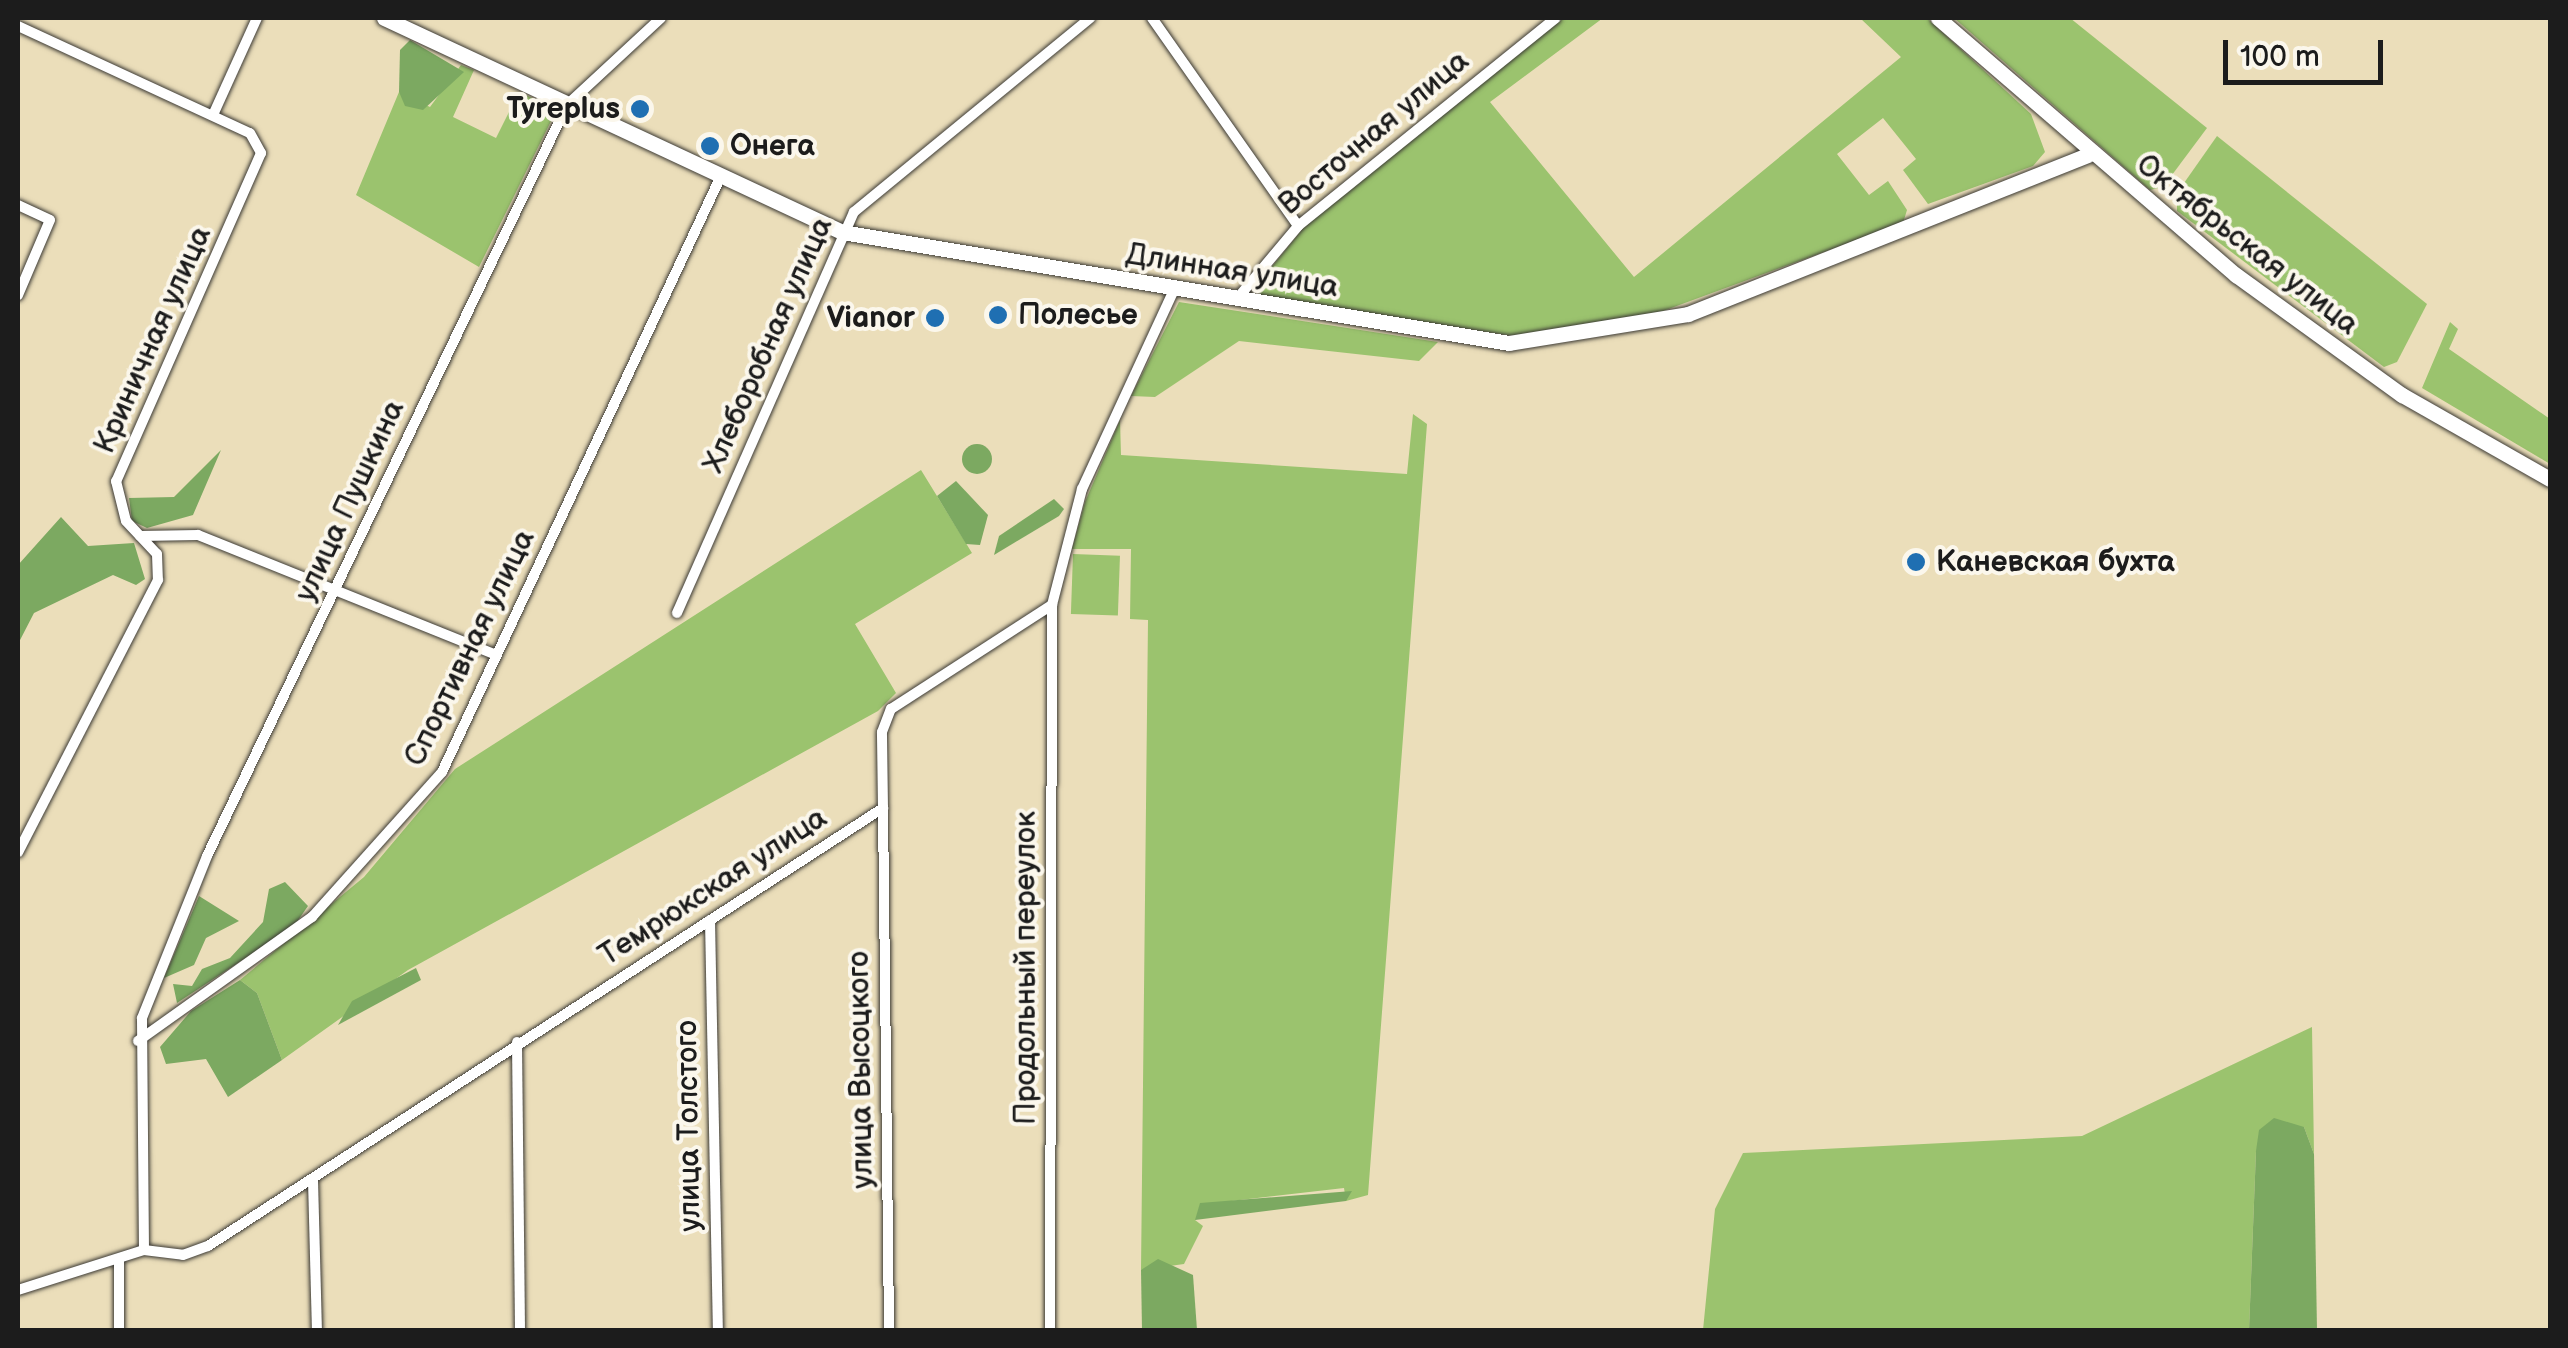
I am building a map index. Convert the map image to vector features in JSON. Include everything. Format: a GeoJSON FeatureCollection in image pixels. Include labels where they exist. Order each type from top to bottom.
{"type":"FeatureCollection","features":[{"type":"Feature","properties":{"kind":"street"},"geometry":{"type":"LineString","coordinates":[[18,26],[212,115],[257,18]]}},
{"type":"Feature","properties":{"kind":"street","name":"Длинная улица"},"geometry":{"type":"LineString","coordinates":[[384,18],[842,232],[1174,290],[1509,342],[1619,332],[1802,272],[2087,155]]}},
{"type":"Feature","properties":{"kind":"street","name":"улица Пушкина"},"geometry":{"type":"LineString","coordinates":[[138,1040],[206,856],[566,105],[661,18]]}},
{"type":"Feature","properties":{"kind":"street","name":"Хлеборобная улица"},"geometry":{"type":"LineString","coordinates":[[677,613],[842,232],[864,201],[1090,18]]}},
{"type":"Feature","properties":{"kind":"street"},"geometry":{"type":"LineString","coordinates":[[1152,18],[1298,226]]}},
{"type":"Feature","properties":{"kind":"street","name":"Восточная улица"},"geometry":{"type":"LineString","coordinates":[[1236,300],[1298,226],[1556,18]]}},
{"type":"Feature","properties":{"kind":"street","name":"Октябрьская улица"},"geometry":{"type":"LineString","coordinates":[[1938,18],[2087,155],[2341,354],[2550,479]]}},
{"type":"Feature","properties":{"kind":"street","name":"Криничная улица"},"geometry":{"type":"LineString","coordinates":[[18,852],[150,600],[160,564],[118,508],[116,481],[260,164],[250,134],[212,115]]}},
{"type":"Feature","properties":{"kind":"street","name":"Спортивная улица"},"geometry":{"type":"LineString","coordinates":[[138,1040],[288,938],[400,826],[442,772],[720,178]]}},
{"type":"Feature","properties":{"kind":"street"},"geometry":{"type":"LineString","coordinates":[[18,205],[50,220],[18,295]]}},
{"type":"Feature","properties":{"kind":"street"},"geometry":{"type":"LineString","coordinates":[[883,808],[891,709],[1052,606],[1082,489],[1174,290]]}},
{"type":"Feature","properties":{"kind":"street"},"geometry":{"type":"LineString","coordinates":[[140,536],[198,535],[496,655]]}},
{"type":"Feature","properties":{"kind":"street","name":"Продольный переулок"},"geometry":{"type":"LineString","coordinates":[[1050,1330],[1052,606]]}},
{"type":"Feature","properties":{"kind":"street","name":"Темрюкская улица"},"geometry":{"type":"LineString","coordinates":[[18,1290],[144,1250],[197,1251],[313,1180],[517,1042],[883,808]]}},
{"type":"Feature","properties":{"kind":"street","name":"улица Высоцкого"},"geometry":{"type":"LineString","coordinates":[[883,808],[889,1330]]}},
{"type":"Feature","properties":{"kind":"street","name":"улица Толстого"},"geometry":{"type":"LineString","coordinates":[[710,920],[718,1330]]}},
{"type":"Feature","properties":{"kind":"street"},"geometry":{"type":"LineString","coordinates":[[138,1040],[144,1250]]}},
{"type":"Feature","properties":{"kind":"street"},"geometry":{"type":"LineString","coordinates":[[517,1042],[520,1330]]}},
{"type":"Feature","properties":{"kind":"street"},"geometry":{"type":"LineString","coordinates":[[313,1180],[316,1330]]}},
{"type":"Feature","properties":{"kind":"street"},"geometry":{"type":"LineString","coordinates":[[118,1261],[120,1330]]}},
{"type":"Feature","properties":{"kind":"green space"},"geometry":{"type":"Polygon","coordinates":[[[1563,18],[1603,18],[1490,102],[1634,277],[1901,57],[1860,18],[1927,18],[2031,114],[2045,152],[2033,166],[1928,204],[1903,170],[1916,159],[1883,118],[1837,154],[1869,195],[1888,181],[1907,210],[1903,223],[1644,318],[1514,336],[1261,298],[1257,285],[1305,226],[1563,18]]]}},
{"type":"Feature","properties":{"kind":"green space"},"geometry":{"type":"Polygon","coordinates":[[[1954,18],[2070,18],[2207,128],[2163,187],[2150,190],[1954,18]]]}},
{"type":"Feature","properties":{"kind":"green space"},"geometry":{"type":"Polygon","coordinates":[[[410,40],[464,72],[423,110],[405,106],[399,92],[400,50],[410,40]]]}},
{"type":"Feature","properties":{"kind":"green space"},"geometry":{"type":"Polygon","coordinates":[[[461,65],[474,70],[453,117],[496,138],[519,92],[557,109],[479,267],[356,195],[399,92],[430,107],[461,65]]]}},
{"type":"Feature","properties":{"kind":"green space"},"geometry":{"type":"Polygon","coordinates":[[[2217,136],[2427,304],[2397,362],[2384,367],[2177,211],[2177,193],[2217,136]]]}},
{"type":"Feature","properties":{"kind":"green space"},"geometry":{"type":"Polygon","coordinates":[[[1179,302],[1438,342],[1419,361],[1239,341],[1155,397],[1131,396],[1179,302]]]}},
{"type":"Feature","properties":{"kind":"green space"},"geometry":{"type":"Polygon","coordinates":[[[2450,322],[2458,329],[2449,349],[2550,419],[2550,464],[2422,388],[2450,322]]]}},
{"type":"Feature","properties":{"kind":"green space"},"geometry":{"type":"Polygon","coordinates":[[[1413,414],[1427,424],[1368,1195],[1346,1201],[1344,1188],[1223,1202],[1195,1220],[1203,1226],[1184,1264],[1141,1270],[1148,620],[1130,619],[1131,549],[1072,549],[1085,502],[1120,420],[1121,455],[1407,474],[1413,414]]]}},
{"type":"Feature","properties":{"kind":"green space"},"geometry":{"type":"Polygon","coordinates":[[[977,444],[991,453],[992,459],[983,473],[977,474],[963,465],[962,459],[971,445],[977,444]]]}},
{"type":"Feature","properties":{"kind":"green space"},"geometry":{"type":"Polygon","coordinates":[[[221,450],[193,515],[147,528],[132,521],[129,498],[174,497],[221,450]]]}},
{"type":"Feature","properties":{"kind":"green space"},"geometry":{"type":"Polygon","coordinates":[[[921,470],[972,553],[855,624],[896,693],[878,711],[408,970],[282,1060],[257,993],[240,980],[364,877],[455,769],[921,470]]]}},
{"type":"Feature","properties":{"kind":"green space"},"geometry":{"type":"Polygon","coordinates":[[[956,481],[988,515],[980,545],[966,544],[937,496],[956,481]]]}},
{"type":"Feature","properties":{"kind":"green space"},"geometry":{"type":"Polygon","coordinates":[[[1054,499],[1064,509],[1059,516],[994,555],[999,536],[1054,499]]]}},
{"type":"Feature","properties":{"kind":"green space"},"geometry":{"type":"Polygon","coordinates":[[[61,517],[88,546],[134,543],[145,579],[136,585],[113,575],[34,613],[18,644],[18,565],[61,517]]]}},
{"type":"Feature","properties":{"kind":"green space"},"geometry":{"type":"Polygon","coordinates":[[[1073,554],[1120,556],[1118,616],[1071,614],[1073,554]]]}},
{"type":"Feature","properties":{"kind":"green space"},"geometry":{"type":"Polygon","coordinates":[[[285,882],[308,906],[294,926],[177,1003],[173,984],[192,986],[202,969],[230,958],[263,922],[269,889],[285,882]]]}},
{"type":"Feature","properties":{"kind":"green space"},"geometry":{"type":"Polygon","coordinates":[[[199,896],[239,921],[206,938],[194,965],[164,978],[199,896]]]}},
{"type":"Feature","properties":{"kind":"green space"},"geometry":{"type":"Polygon","coordinates":[[[416,968],[421,980],[338,1025],[352,1001],[416,968]]]}},
{"type":"Feature","properties":{"kind":"green space"},"geometry":{"type":"Polygon","coordinates":[[[240,980],[257,993],[282,1060],[228,1097],[206,1059],[166,1064],[160,1047],[191,1011],[240,980]]]}},
{"type":"Feature","properties":{"kind":"green space"},"geometry":{"type":"Polygon","coordinates":[[[2312,1027],[2314,1154],[2304,1127],[2256,1151],[2249,1330],[1703,1330],[1715,1209],[1743,1153],[2082,1136],[2312,1027]]]}},
{"type":"Feature","properties":{"kind":"green space"},"geometry":{"type":"Polygon","coordinates":[[[2274,1118],[2304,1127],[2314,1154],[2317,1330],[2249,1330],[2256,1151],[2259,1130],[2274,1118]]]}},
{"type":"Feature","properties":{"kind":"green space"},"geometry":{"type":"Polygon","coordinates":[[[1352,1191],[1346,1201],[1195,1220],[1200,1203],[1352,1191]]]}},
{"type":"Feature","properties":{"kind":"green space"},"geometry":{"type":"Polygon","coordinates":[[[1158,1259],[1193,1275],[1197,1330],[1142,1330],[1141,1270],[1158,1259]]]}},
{"type":"Feature","properties":{"kind":"place","name":"Tyreplus"},"geometry":{"type":"Point","coordinates":[640,109]}},
{"type":"Feature","properties":{"kind":"place","name":"Онега"},"geometry":{"type":"Point","coordinates":[710,146]}},
{"type":"Feature","properties":{"kind":"place","name":"Полесье"},"geometry":{"type":"Point","coordinates":[998,315]}},
{"type":"Feature","properties":{"kind":"place","name":"Vianor"},"geometry":{"type":"Point","coordinates":[935,318]}},
{"type":"Feature","properties":{"kind":"place","name":"Каневская бухта"},"geometry":{"type":"Point","coordinates":[1916,562]}}]}
